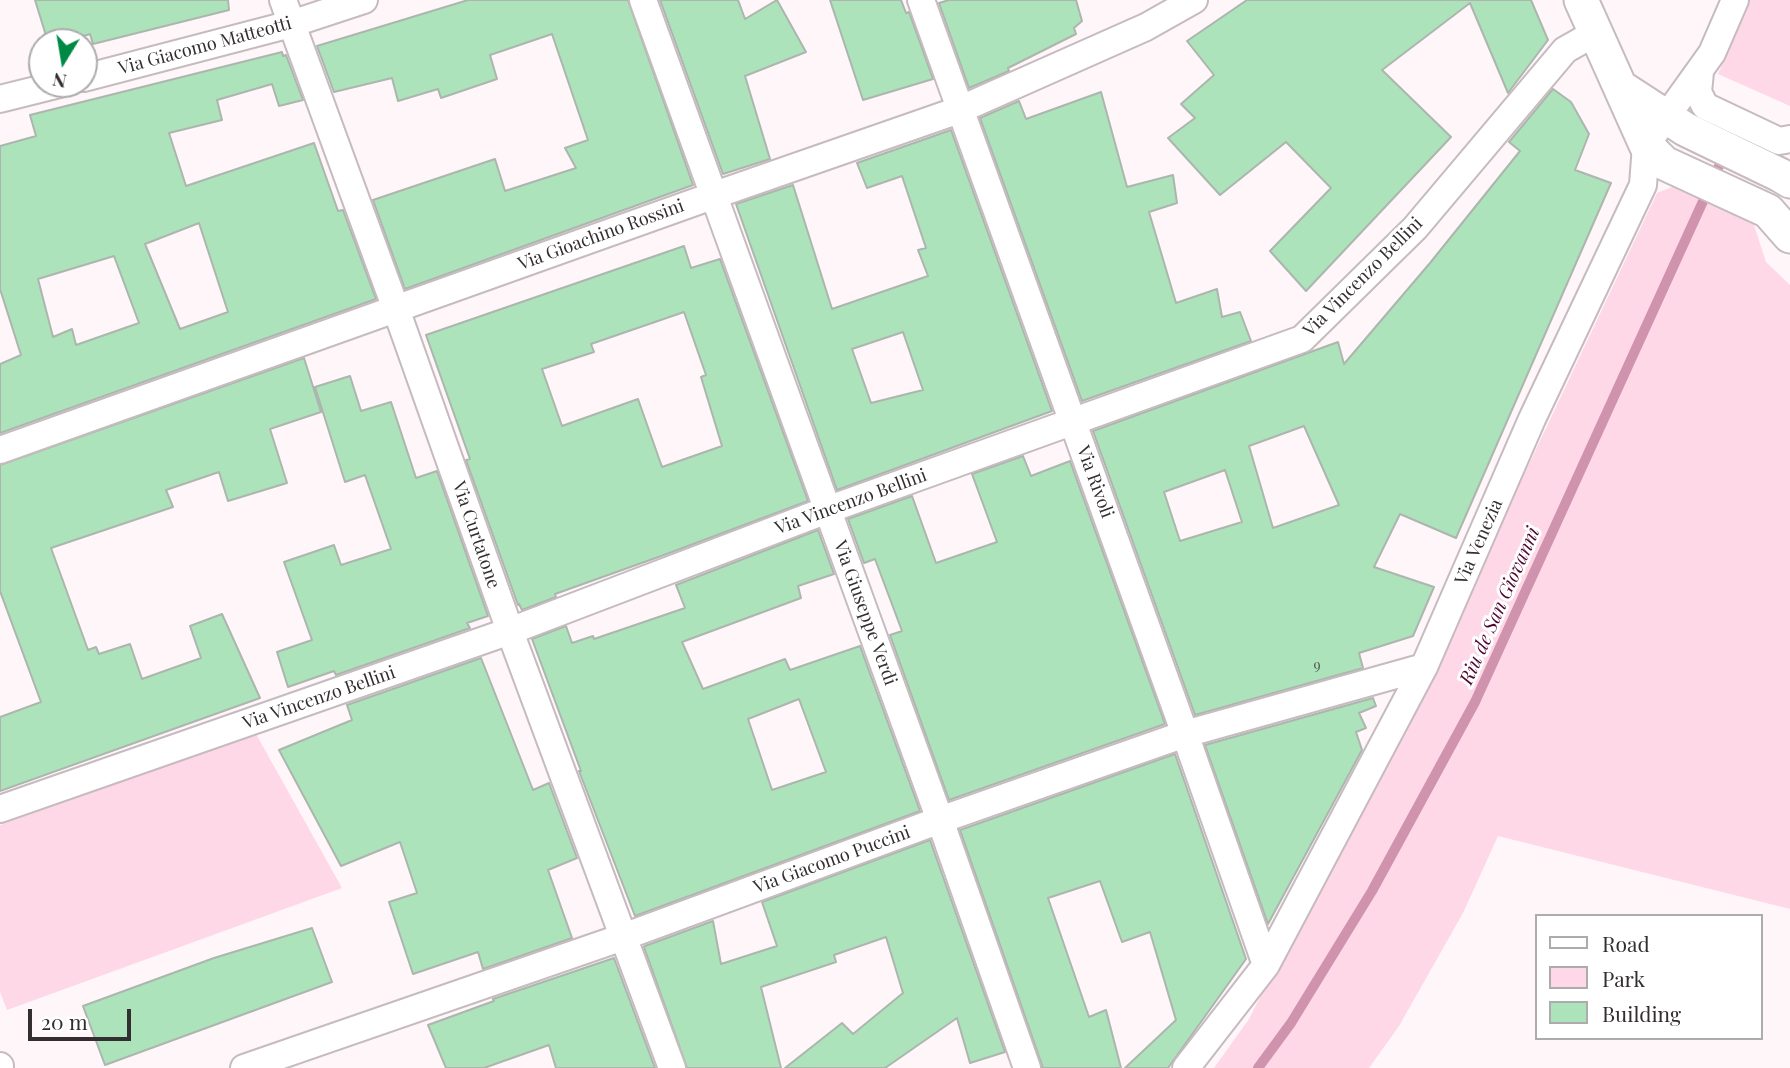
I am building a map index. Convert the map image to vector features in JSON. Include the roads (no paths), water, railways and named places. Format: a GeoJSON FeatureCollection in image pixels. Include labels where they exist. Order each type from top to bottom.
{"type":"FeatureCollection","features":[{"type":"Feature","properties":{"kind":"street","name":"Via Giacomo Matteotti"},"geometry":{"type":"LineString","coordinates":[[98,73],[287,12],[364,0]]}},
{"type":"Feature","properties":{"kind":"street","name":"Via Giuseppe Verdi"},"geometry":{"type":"LineString","coordinates":[[643,0],[940,820],[1022,1067]]}},
{"type":"Feature","properties":{"kind":"street","name":"Via Rivoli"},"geometry":{"type":"LineString","coordinates":[[921,0],[1266,965]]}},
{"type":"Feature","properties":{"kind":"street","name":"Via Gioachino Rossini"},"geometry":{"type":"LineString","coordinates":[[0,450],[959,110],[1146,27],[1194,0]]}},
{"type":"Feature","properties":{"kind":"street"},"geometry":{"type":"LineString","coordinates":[[1581,0],[1655,154],[1768,211],[1790,236]]}},
{"type":"Feature","properties":{"kind":"street"},"geometry":{"type":"LineString","coordinates":[[1655,154],[1675,123],[1712,53],[1735,0]]}},
{"type":"Feature","properties":{"kind":"street","name":"Via Curtatone"},"geometry":{"type":"LineString","coordinates":[[287,12],[510,631],[672,1068]]}},
{"type":"Feature","properties":{"kind":"street","name":"Via Vincenzo Bellini"},"geometry":{"type":"LineString","coordinates":[[0,809],[510,631],[827,510],[1302,339],[1415,228],[1565,50],[1595,33]]}},
{"type":"Feature","properties":{"kind":"street"},"geometry":{"type":"LineString","coordinates":[[1700,72],[1698,92],[1705,106],[1779,141],[1790,139]]}},
{"type":"Feature","properties":{"kind":"street"},"geometry":{"type":"LineString","coordinates":[[1622,88],[1675,123],[1787,177]]}},
{"type":"Feature","properties":{"kind":"street"},"geometry":{"type":"LineString","coordinates":[[0,99],[28,92]]}},
{"type":"Feature","properties":{"kind":"street","name":"Via Venezia"},"geometry":{"type":"LineString","coordinates":[[1186,1068],[1266,965],[1424,667],[1532,419],[1643,185],[1655,154]]}},
{"type":"Feature","properties":{"kind":"street","name":"Via Giacomo Puccini"},"geometry":{"type":"LineString","coordinates":[[244,1068],[623,937],[940,820],[1185,734],[1424,667]]}},
{"type":"Feature","properties":{"kind":"waterway","name":"Riu de San Giovanni"},"geometry":{"type":"LineString","coordinates":[[1258,1068],[1291,1023],[1372,891],[1475,702],[1725,153]]}}]}
